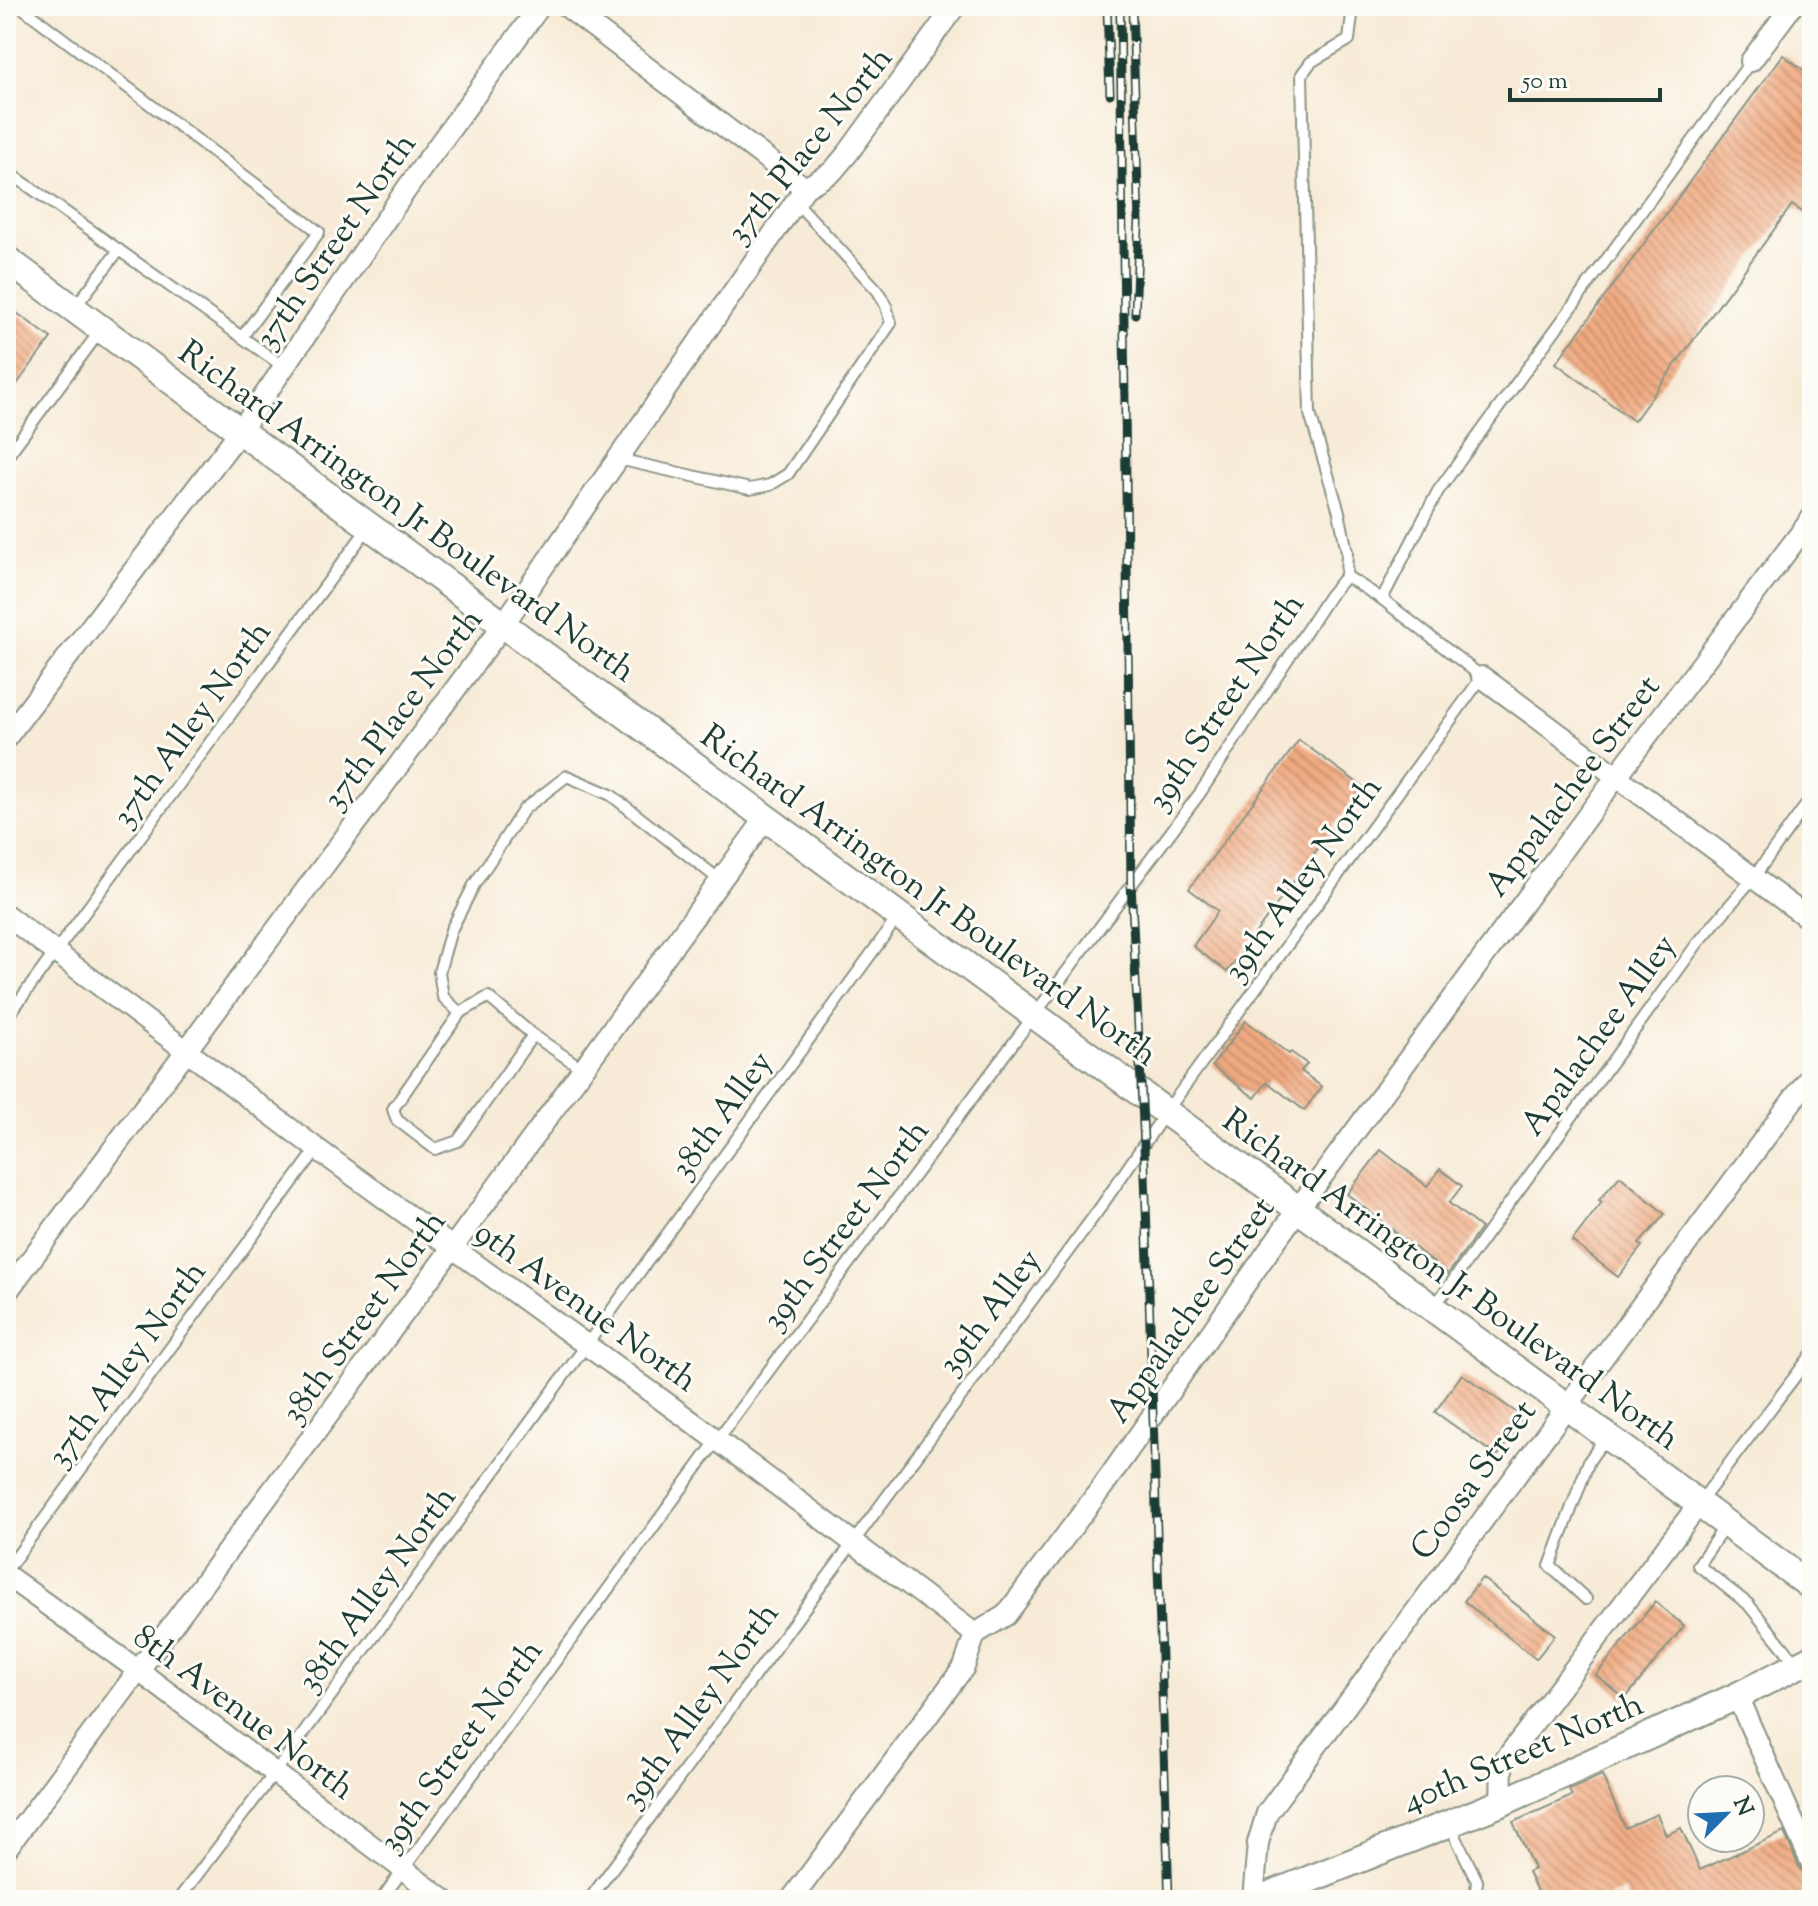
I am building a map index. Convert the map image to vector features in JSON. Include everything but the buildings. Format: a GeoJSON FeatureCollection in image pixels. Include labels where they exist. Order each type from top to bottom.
{"type":"FeatureCollection","features":[{"type":"Feature","properties":{"kind":"street","name":"37th Street North"},"geometry":{"type":"LineString","coordinates":[[6,738],[240,431],[408,187],[540,6]]}},
{"type":"Feature","properties":{"kind":"street"},"geometry":{"type":"LineString","coordinates":[[566,6],[800,195]]}},
{"type":"Feature","properties":{"kind":"street","name":"37th Place North"},"geometry":{"type":"LineString","coordinates":[[6,1293],[503,625],[800,195],[832,172],[848,153],[955,6]]}},
{"type":"Feature","properties":{"kind":"street"},"geometry":{"type":"LineString","coordinates":[[1751,61],[1792,6]]}},
{"type":"Feature","properties":{"kind":"street","name":"Richard Arrington Jr Boulevard North"},"geometry":{"type":"LineString","coordinates":[[6,259],[1812,1587]]}},
{"type":"Feature","properties":{"kind":"street","name":"Appalachee Street"},"geometry":{"type":"LineString","coordinates":[[975,1634],[1006,1615],[1103,1486],[1298,1209],[1616,777],[1812,518]]}},
{"type":"Feature","properties":{"kind":"street"},"geometry":{"type":"LineString","coordinates":[[1482,677],[1812,921]]}},
{"type":"Feature","properties":{"kind":"street","name":"38th Street North"},"geometry":{"type":"LineString","coordinates":[[6,1849],[453,1247],[766,818]]}},
{"type":"Feature","properties":{"kind":"street","name":"9th Avenue North"},"geometry":{"type":"LineString","coordinates":[[6,915],[317,1149],[717,1440],[975,1634]]}},
{"type":"Feature","properties":{"kind":"street","name":"Coosa Street"},"geometry":{"type":"LineString","coordinates":[[1255,1900],[1258,1843],[1267,1813],[1812,1074]]}},
{"type":"Feature","properties":{"kind":"street"},"geometry":{"type":"LineString","coordinates":[[1501,1803],[1502,1764],[1699,1504]]}},
{"type":"Feature","properties":{"kind":"street","name":"8th Avenue North"},"geometry":{"type":"LineString","coordinates":[[6,1573],[444,1900]]}},
{"type":"Feature","properties":{"kind":"street"},"geometry":{"type":"LineString","coordinates":[[791,1900],[964,1667],[975,1634]]}},
{"type":"Feature","properties":{"kind":"street","name":"40th Street North"},"geometry":{"type":"LineString","coordinates":[[1255,1900],[1501,1803],[1805,1662]]}},
{"type":"Feature","properties":{"kind":"street"},"geometry":{"type":"LineString","coordinates":[[1737,1696],[1812,1864]]}},
{"type":"Feature","properties":{"kind":"lane"},"geometry":{"type":"LineString","coordinates":[[20,6],[319,232],[242,337]]}},
{"type":"Feature","properties":{"kind":"lane"},"geometry":{"type":"LineString","coordinates":[[1349,6],[1352,15],[1349,40],[1311,62],[1302,74],[1310,414],[1342,525],[1347,552],[1346,576],[1382,599],[1482,677]]}},
{"type":"Feature","properties":{"kind":"lane"},"geometry":{"type":"LineString","coordinates":[[1382,599],[1438,491],[1751,61]]}},
{"type":"Feature","properties":{"kind":"lane"},"geometry":{"type":"LineString","coordinates":[[6,179],[10,173],[284,367]]}},
{"type":"Feature","properties":{"kind":"lane"},"geometry":{"type":"LineString","coordinates":[[618,459],[750,489],[770,485],[788,474],[891,323],[878,291],[800,195]]}},
{"type":"Feature","properties":{"kind":"lane"},"geometry":{"type":"LineString","coordinates":[[74,309],[119,250]]}},
{"type":"Feature","properties":{"kind":"lane"},"geometry":{"type":"LineString","coordinates":[[6,458],[101,329]]}},
{"type":"Feature","properties":{"kind":"lane","name":"37th Alley North"},"geometry":{"type":"LineString","coordinates":[[6,1019],[369,526]]}},
{"type":"Feature","properties":{"kind":"lane","name":"39th Street North"},"geometry":{"type":"LineString","coordinates":[[381,1900],[717,1440],[1200,793],[1329,596],[1346,576]]}},
{"type":"Feature","properties":{"kind":"lane","name":"39th Alley North"},"geometry":{"type":"LineString","coordinates":[[1166,1112],[1482,677]]}},
{"type":"Feature","properties":{"kind":"lane"},"geometry":{"type":"LineString","coordinates":[[460,1013],[443,997],[439,972],[451,930],[474,885],[524,809],[567,776],[611,795],[721,881]]}},
{"type":"Feature","properties":{"kind":"lane","name":"Apalachee Alley"},"geometry":{"type":"LineString","coordinates":[[1433,1308],[1697,944],[1753,878],[1812,797]]}},
{"type":"Feature","properties":{"kind":"lane","name":"38th Alley"},"geometry":{"type":"LineString","coordinates":[[586,1345],[899,916]]}},
{"type":"Feature","properties":{"kind":"lane"},"geometry":{"type":"LineString","coordinates":[[533,1035],[458,1141],[435,1149],[397,1120],[393,1109],[460,1013],[488,997],[533,1035],[583,1069]]}},
{"type":"Feature","properties":{"kind":"lane","name":"39th Alley"},"geometry":{"type":"LineString","coordinates":[[852,1542],[1100,1208],[1166,1112]]}},
{"type":"Feature","properties":{"kind":"lane","name":"37th Alley North"},"geometry":{"type":"LineString","coordinates":[[6,1573],[317,1149]]}},
{"type":"Feature","properties":{"kind":"lane","name":"38th Alley North"},"geometry":{"type":"LineString","coordinates":[[178,1900],[274,1774],[586,1345]]}},
{"type":"Feature","properties":{"kind":"lane"},"geometry":{"type":"LineString","coordinates":[[1699,1504],[1812,1354]]}},
{"type":"Feature","properties":{"kind":"lane"},"geometry":{"type":"LineString","coordinates":[[1586,1599],[1550,1566],[1589,1461],[1606,1436]]}},
{"type":"Feature","properties":{"kind":"lane"},"geometry":{"type":"LineString","coordinates":[[1727,1524],[1698,1565],[1748,1604],[1805,1662]]}},
{"type":"Feature","properties":{"kind":"lane","name":"39th Alley North"},"geometry":{"type":"LineString","coordinates":[[589,1900],[852,1542]]}},
{"type":"Feature","properties":{"kind":"lane"},"geometry":{"type":"LineString","coordinates":[[1449,1823],[1477,1881],[1475,1900]]}},
{"type":"Feature","properties":{"kind":"railway"},"geometry":{"type":"LineString","coordinates":[[1107,6],[1110,94]]}},
{"type":"Feature","properties":{"kind":"railway"},"geometry":{"type":"LineString","coordinates":[[1120,6],[1131,883],[1144,1144],[1169,1900]]}},
{"type":"Feature","properties":{"kind":"railway"},"geometry":{"type":"LineString","coordinates":[[1132,6],[1139,223],[1135,314]]}}]}
